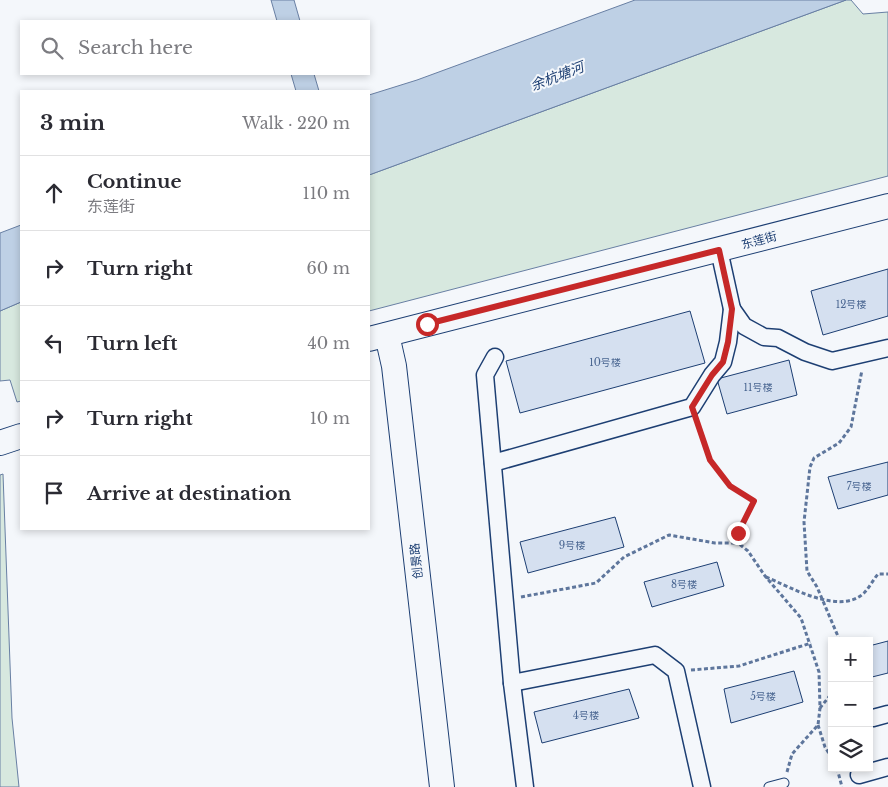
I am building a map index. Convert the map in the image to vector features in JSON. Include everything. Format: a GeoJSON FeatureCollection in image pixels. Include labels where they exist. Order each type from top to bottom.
{"type":"FeatureCollection","features":[{"type":"Feature","properties":{"kind":"street","name":"东莲街"},"geometry":{"type":"LineString","coordinates":[[378,337],[888,206]]}},
{"type":"Feature","properties":{"kind":"street"},"geometry":{"type":"LineString","coordinates":[[493,463],[692,407],[712,375],[723,362],[732,309],[719,250]]}},
{"type":"Feature","properties":{"kind":"street"},"geometry":{"type":"LineString","coordinates":[[732,309],[744,326],[764,337],[778,338],[805,352],[832,361],[888,348]]}},
{"type":"Feature","properties":{"kind":"street","name":"创景路"},"geometry":{"type":"LineString","coordinates":[[378,337],[394,366],[442,787]]}},
{"type":"Feature","properties":{"kind":"street"},"geometry":{"type":"LineString","coordinates":[[496,357],[486,375],[512,683],[525,787]]}},
{"type":"Feature","properties":{"kind":"street"},"geometry":{"type":"LineString","coordinates":[[0,443],[20,436]]}},
{"type":"Feature","properties":{"kind":"street"},"geometry":{"type":"LineString","coordinates":[[512,683],[655,655],[676,671],[702,787]]}},
{"type":"Feature","properties":{"kind":"street"},"geometry":{"type":"LineString","coordinates":[[859,775],[888,767]]}},
{"type":"Feature","properties":{"kind":"lane"},"geometry":{"type":"LineString","coordinates":[[769,787],[784,783]]}},
{"type":"Feature","properties":{"kind":"path"},"geometry":{"type":"LineString","coordinates":[[838,637],[823,601],[807,571],[804,522],[810,467],[814,458],[839,443],[851,427],[866,352]]}},
{"type":"Feature","properties":{"kind":"path"},"geometry":{"type":"LineString","coordinates":[[692,407],[710,460],[730,486],[754,501],[738,533],[738,543]]}},
{"type":"Feature","properties":{"kind":"path"},"geometry":{"type":"LineString","coordinates":[[505,600],[596,583],[624,556],[670,535],[715,543],[738,543],[748,551],[765,576],[800,618],[819,672],[820,708],[818,725],[828,752]]}},
{"type":"Feature","properties":{"kind":"path"},"geometry":{"type":"LineString","coordinates":[[765,576],[823,601],[846,601],[863,594],[878,574],[888,574]]}},
{"type":"Feature","properties":{"kind":"path"},"geometry":{"type":"LineString","coordinates":[[676,671],[739,666],[810,643]]}},
{"type":"Feature","properties":{"kind":"path"},"geometry":{"type":"LineString","coordinates":[[820,708],[828,698]]}},
{"type":"Feature","properties":{"kind":"path"},"geometry":{"type":"LineString","coordinates":[[784,783],[792,754],[818,725]]}},
{"type":"Feature","properties":{"kind":"path"},"geometry":{"type":"LineString","coordinates":[[838,772],[842,787]]}},
{"type":"Feature","properties":{"kind":"shaded area"},"geometry":{"type":"Polygon","coordinates":[[[846,0],[851,0],[863,14],[888,12],[888,176],[370,311],[370,175],[846,0]]]}},
{"type":"Feature","properties":{"kind":"shaded area"},"geometry":{"type":"Polygon","coordinates":[[[20,302],[20,401],[17,402],[10,380],[0,381],[0,311],[20,302]]]}},
{"type":"Feature","properties":{"kind":"shaded area"},"geometry":{"type":"Polygon","coordinates":[[[3,474],[12,718],[19,787],[0,787],[0,475],[3,474]]]}},
{"type":"Feature","properties":{"kind":"water"},"geometry":{"type":"Polygon","coordinates":[[[271,0],[294,0],[300,20],[277,20],[271,0]]]}},
{"type":"Feature","properties":{"kind":"water","name":"余杭塘河"},"geometry":{"type":"Polygon","coordinates":[[[635,0],[846,0],[370,175],[370,95],[417,80],[635,0]]]}},
{"type":"Feature","properties":{"kind":"water"},"geometry":{"type":"Polygon","coordinates":[[[291,75],[314,75],[319,90],[296,90],[291,75]]]}},
{"type":"Feature","properties":{"kind":"water"},"geometry":{"type":"Polygon","coordinates":[[[20,225],[20,302],[0,311],[0,233],[20,225]]]}},
{"type":"Feature","properties":{"kind":"building"},"geometry":{"type":"Polygon","coordinates":[[[888,269],[888,316],[823,335],[811,291],[888,269]]]}},
{"type":"Feature","properties":{"kind":"building"},"geometry":{"type":"Polygon","coordinates":[[[690,311],[705,363],[520,413],[506,361],[690,311]]]}},
{"type":"Feature","properties":{"kind":"building"},"geometry":{"type":"Polygon","coordinates":[[[789,360],[797,395],[727,414],[717,379],[789,360]]]}},
{"type":"Feature","properties":{"kind":"building"},"geometry":{"type":"Polygon","coordinates":[[[888,462],[888,495],[838,509],[828,477],[888,462]]]}},
{"type":"Feature","properties":{"kind":"building"},"geometry":{"type":"Polygon","coordinates":[[[615,517],[624,547],[528,573],[520,542],[615,517]]]}},
{"type":"Feature","properties":{"kind":"building"},"geometry":{"type":"Polygon","coordinates":[[[717,562],[724,586],[652,607],[644,582],[717,562]]]}},
{"type":"Feature","properties":{"kind":"building"},"geometry":{"type":"Polygon","coordinates":[[[888,641],[888,673],[873,677],[873,645],[888,641]]]}},
{"type":"Feature","properties":{"kind":"building"},"geometry":{"type":"Polygon","coordinates":[[[794,671],[803,702],[731,723],[724,689],[794,671]]]}},
{"type":"Feature","properties":{"kind":"building"},"geometry":{"type":"Polygon","coordinates":[[[629,689],[639,718],[542,743],[534,712],[629,689]]]}},
{"type":"Feature","properties":{"kind":"route"},"geometry":{"type":"LineString","coordinates":[[427,324],[719,250],[732,309],[728,342],[723,362],[712,375],[692,407],[710,460],[730,486],[754,501],[738,533]]}}]}
